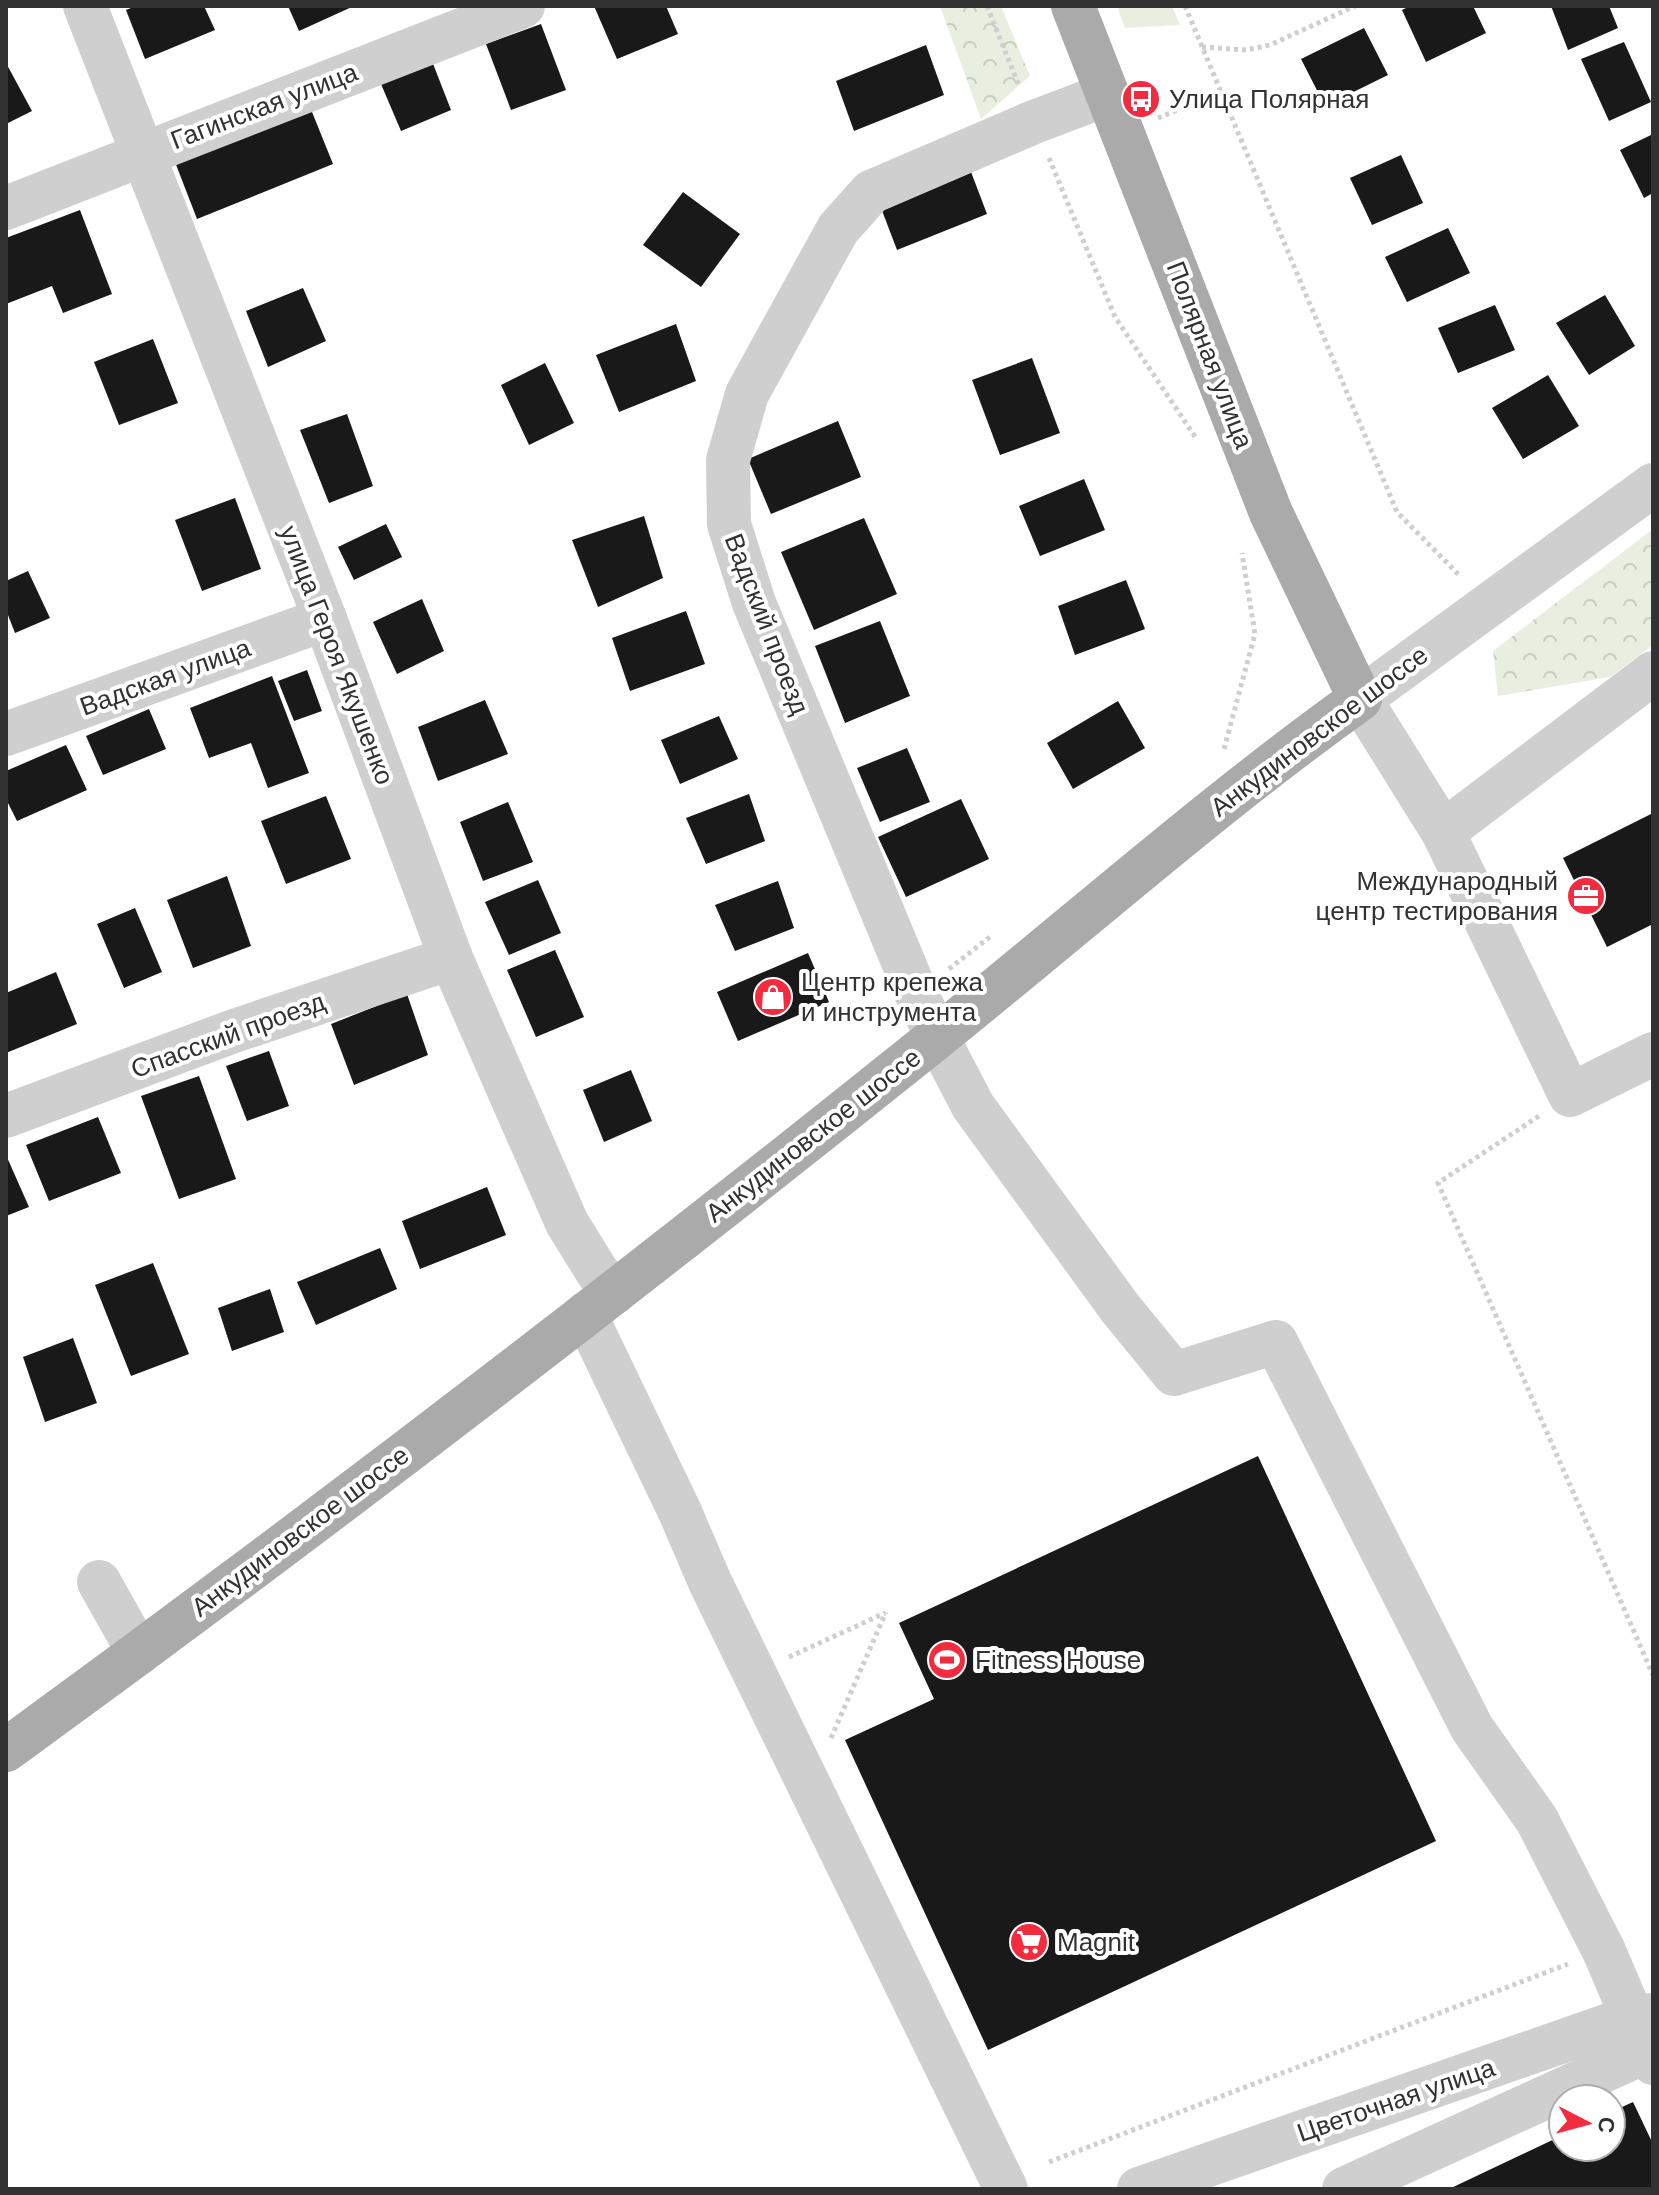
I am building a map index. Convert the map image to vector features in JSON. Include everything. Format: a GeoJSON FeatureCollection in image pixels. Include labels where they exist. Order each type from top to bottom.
{"type":"FeatureCollection","features":[{"type":"Feature","properties":{"kind":"main road","name":"Полярная улица"},"geometry":{"type":"LineString","coordinates":[[1073,6],[1271,513],[1360,699]]}},
{"type":"Feature","properties":{"kind":"main road","name":"Анкудиновское шоссе"},"geometry":{"type":"LineString","coordinates":[[6,1750],[139,1653],[600,1303],[937,1037],[1256,775],[1360,699]]}},
{"type":"Feature","properties":{"kind":"street","name":"улица Героя Якушенко"},"geometry":{"type":"LineString","coordinates":[[85,6],[325,619],[451,958],[567,1223],[598,1273],[600,1303],[680,1512],[710,1582],[1006,2189]]}},
{"type":"Feature","properties":{"kind":"street","name":"Гагинская улица"},"geometry":{"type":"LineString","coordinates":[[6,208],[523,6]]}},
{"type":"Feature","properties":{"kind":"street","name":"Вадский проезд"},"geometry":{"type":"LineString","coordinates":[[1108,94],[1034,122],[871,192],[838,229],[747,394],[728,460],[729,524],[754,603],[917,995],[973,1106],[1120,1308],[1174,1374],[1276,1342],[1472,1728],[1537,1820],[1604,1951]]}},
{"type":"Feature","properties":{"kind":"street","name":"Анкудиновское шоссе"},"geometry":{"type":"LineString","coordinates":[[1360,699],[1653,485]]}},
{"type":"Feature","properties":{"kind":"street","name":"Вадская улица"},"geometry":{"type":"LineString","coordinates":[[6,734],[325,619]]}},
{"type":"Feature","properties":{"kind":"street"},"geometry":{"type":"LineString","coordinates":[[1443,832],[1653,673]]}},
{"type":"Feature","properties":{"kind":"street"},"geometry":{"type":"LineString","coordinates":[[1360,699],[1443,832],[1570,1095],[1653,1054]]}},
{"type":"Feature","properties":{"kind":"street","name":"Спасский проезд"},"geometry":{"type":"LineString","coordinates":[[6,1116],[234,1031],[451,958]]}},
{"type":"Feature","properties":{"kind":"street"},"geometry":{"type":"LineString","coordinates":[[99,1582],[139,1653]]}},
{"type":"Feature","properties":{"kind":"street"},"geometry":{"type":"LineString","coordinates":[[1604,1951],[1643,2016]]}},
{"type":"Feature","properties":{"kind":"street","name":"Цветочная улица"},"geometry":{"type":"LineString","coordinates":[[1139,2189],[1643,2016]]}},
{"type":"Feature","properties":{"kind":"street"},"geometry":{"type":"LineString","coordinates":[[1344,2189],[1645,2052],[1653,2063]]}},
{"type":"Feature","properties":{"kind":"street"},"geometry":{"type":"LineString","coordinates":[[1306,2131],[1332,2189]]}},
{"type":"Feature","properties":{"kind":"path"},"geometry":{"type":"LineString","coordinates":[[987,6],[1115,317],[1185,426],[1205,449]]}},
{"type":"Feature","properties":{"kind":"path"},"geometry":{"type":"LineString","coordinates":[[1185,6],[1397,512],[1466,583]]}},
{"type":"Feature","properties":{"kind":"path"},"geometry":{"type":"LineString","coordinates":[[1202,47],[1246,50],[1270,45],[1355,6]]}},
{"type":"Feature","properties":{"kind":"path"},"geometry":{"type":"LineString","coordinates":[[1150,122],[1220,93]]}},
{"type":"Feature","properties":{"kind":"path"},"geometry":{"type":"LineString","coordinates":[[1212,759],[1224,749],[1255,634],[1240,540]]}},
{"type":"Feature","properties":{"kind":"path"},"geometry":{"type":"LineString","coordinates":[[917,995],[1003,926]]}},
{"type":"Feature","properties":{"kind":"path"},"geometry":{"type":"LineString","coordinates":[[1570,1095],[1438,1183],[1653,1675]]}},
{"type":"Feature","properties":{"kind":"path"},"geometry":{"type":"LineString","coordinates":[[786,1658],[886,1612],[828,1746]]}},
{"type":"Feature","properties":{"kind":"path"},"geometry":{"type":"LineString","coordinates":[[1049,2162],[1604,1951]]}},
{"type":"Feature","properties":{"kind":"green space"},"geometry":{"type":"Polygon","coordinates":[[[940,6],[1001,6],[1030,76],[981,119],[940,6]]]}},
{"type":"Feature","properties":{"kind":"green space"},"geometry":{"type":"Polygon","coordinates":[[[1117,6],[1172,6],[1180,25],[1125,28],[1117,6]]]}},
{"type":"Feature","properties":{"kind":"green space"},"geometry":{"type":"Polygon","coordinates":[[[1653,529],[1653,645],[1610,677],[1498,696],[1493,651],[1653,529]]]}},
{"type":"Feature","properties":{"kind":"building"},"geometry":{"type":"Polygon","coordinates":[[[136,6],[204,6],[215,30],[145,59],[126,10],[136,6]]]}},
{"type":"Feature","properties":{"kind":"building"},"geometry":{"type":"Polygon","coordinates":[[[288,6],[354,6],[299,31],[288,6]]]}},
{"type":"Feature","properties":{"kind":"building"},"geometry":{"type":"Polygon","coordinates":[[[594,6],[666,6],[678,34],[617,59],[594,6]]]}},
{"type":"Feature","properties":{"kind":"building"},"geometry":{"type":"Polygon","coordinates":[[[1410,6],[1473,6],[1486,33],[1426,62],[1402,10],[1410,6]]]}},
{"type":"Feature","properties":{"kind":"building"},"geometry":{"type":"Polygon","coordinates":[[[1551,6],[1609,6],[1618,28],[1568,50],[1551,6]]]}},
{"type":"Feature","properties":{"kind":"building"},"geometry":{"type":"Polygon","coordinates":[[[541,24],[566,90],[511,110],[486,44],[541,24]]]}},
{"type":"Feature","properties":{"kind":"building"},"geometry":{"type":"Polygon","coordinates":[[[1364,28],[1388,75],[1325,106],[1301,59],[1364,28]]]}},
{"type":"Feature","properties":{"kind":"building"},"geometry":{"type":"Polygon","coordinates":[[[1624,42],[1651,102],[1609,121],[1581,59],[1624,42]]]}},
{"type":"Feature","properties":{"kind":"building"},"geometry":{"type":"Polygon","coordinates":[[[926,45],[944,95],[854,131],[836,81],[926,45]]]}},
{"type":"Feature","properties":{"kind":"building"},"geometry":{"type":"Polygon","coordinates":[[[430,56],[451,110],[401,131],[378,77],[430,56]]]}},
{"type":"Feature","properties":{"kind":"building"},"geometry":{"type":"Polygon","coordinates":[[[6,63],[32,111],[6,124],[6,63]]]}},
{"type":"Feature","properties":{"kind":"building"},"geometry":{"type":"Polygon","coordinates":[[[310,107],[333,164],[197,219],[175,162],[310,107]]]}},
{"type":"Feature","properties":{"kind":"building"},"geometry":{"type":"Polygon","coordinates":[[[1653,134],[1653,193],[1644,198],[1620,150],[1653,134]]]}},
{"type":"Feature","properties":{"kind":"building"},"geometry":{"type":"Polygon","coordinates":[[[1401,155],[1423,203],[1372,225],[1350,178],[1401,155]]]}},
{"type":"Feature","properties":{"kind":"building"},"geometry":{"type":"Polygon","coordinates":[[[968,164],[987,214],[897,250],[878,200],[968,164]]]}},
{"type":"Feature","properties":{"kind":"building"},"geometry":{"type":"Polygon","coordinates":[[[683,192],[740,234],[701,287],[643,245],[683,192]]]}},
{"type":"Feature","properties":{"kind":"building"},"geometry":{"type":"Polygon","coordinates":[[[80,210],[112,294],[63,313],[52,286],[6,304],[6,238],[80,210]]]}},
{"type":"Feature","properties":{"kind":"building"},"geometry":{"type":"Polygon","coordinates":[[[1448,228],[1470,273],[1407,302],[1385,257],[1448,228]]]}},
{"type":"Feature","properties":{"kind":"building"},"geometry":{"type":"Polygon","coordinates":[[[303,288],[326,341],[268,367],[246,311],[303,288]]]}},
{"type":"Feature","properties":{"kind":"building"},"geometry":{"type":"Polygon","coordinates":[[[1605,295],[1635,346],[1589,375],[1556,323],[1605,295]]]}},
{"type":"Feature","properties":{"kind":"building"},"geometry":{"type":"Polygon","coordinates":[[[1495,305],[1515,350],[1458,373],[1438,328],[1495,305]]]}},
{"type":"Feature","properties":{"kind":"building"},"geometry":{"type":"Polygon","coordinates":[[[676,324],[696,381],[619,412],[596,355],[676,324]]]}},
{"type":"Feature","properties":{"kind":"building"},"geometry":{"type":"Polygon","coordinates":[[[153,339],[178,403],[119,425],[94,362],[153,339]]]}},
{"type":"Feature","properties":{"kind":"building"},"geometry":{"type":"Polygon","coordinates":[[[1032,358],[1060,433],[1000,455],[972,380],[1032,358]]]}},
{"type":"Feature","properties":{"kind":"building"},"geometry":{"type":"Polygon","coordinates":[[[545,363],[574,423],[529,445],[501,385],[545,363]]]}},
{"type":"Feature","properties":{"kind":"building"},"geometry":{"type":"Polygon","coordinates":[[[1548,375],[1579,426],[1523,459],[1492,408],[1548,375]]]}},
{"type":"Feature","properties":{"kind":"building"},"geometry":{"type":"Polygon","coordinates":[[[347,414],[373,486],[329,503],[300,430],[347,414]]]}},
{"type":"Feature","properties":{"kind":"building"},"geometry":{"type":"Polygon","coordinates":[[[838,421],[861,477],[771,514],[748,459],[838,421]]]}},
{"type":"Feature","properties":{"kind":"building"},"geometry":{"type":"Polygon","coordinates":[[[1084,479],[1105,530],[1040,556],[1019,506],[1084,479]]]}},
{"type":"Feature","properties":{"kind":"building"},"geometry":{"type":"Polygon","coordinates":[[[235,498],[261,569],[202,591],[175,520],[235,498]]]}},
{"type":"Feature","properties":{"kind":"building"},"geometry":{"type":"Polygon","coordinates":[[[644,516],[663,578],[598,607],[572,540],[644,516]]]}},
{"type":"Feature","properties":{"kind":"building"},"geometry":{"type":"Polygon","coordinates":[[[864,518],[897,594],[814,630],[781,552],[864,518]]]}},
{"type":"Feature","properties":{"kind":"building"},"geometry":{"type":"Polygon","coordinates":[[[386,524],[402,557],[354,580],[338,547],[386,524]]]}},
{"type":"Feature","properties":{"kind":"building"},"geometry":{"type":"Polygon","coordinates":[[[28,571],[50,618],[15,633],[6,610],[6,581],[28,571]]]}},
{"type":"Feature","properties":{"kind":"building"},"geometry":{"type":"Polygon","coordinates":[[[1126,580],[1145,629],[1075,655],[1058,606],[1126,580]]]}},
{"type":"Feature","properties":{"kind":"building"},"geometry":{"type":"Polygon","coordinates":[[[422,599],[444,651],[397,674],[373,622],[422,599]]]}},
{"type":"Feature","properties":{"kind":"building"},"geometry":{"type":"Polygon","coordinates":[[[686,611],[705,664],[630,691],[612,638],[686,611]]]}},
{"type":"Feature","properties":{"kind":"building"},"geometry":{"type":"Polygon","coordinates":[[[880,621],[910,696],[845,723],[815,646],[880,621]]]}},
{"type":"Feature","properties":{"kind":"building"},"geometry":{"type":"Polygon","coordinates":[[[307,670],[322,711],[294,721],[278,681],[307,670]]]}},
{"type":"Feature","properties":{"kind":"building"},"geometry":{"type":"Polygon","coordinates":[[[272,676],[309,773],[268,788],[251,743],[209,758],[190,708],[272,676]]]}},
{"type":"Feature","properties":{"kind":"building"},"geometry":{"type":"Polygon","coordinates":[[[485,700],[508,754],[438,781],[418,727],[485,700]]]}},
{"type":"Feature","properties":{"kind":"building"},"geometry":{"type":"Polygon","coordinates":[[[1118,701],[1145,748],[1073,789],[1047,743],[1118,701]]]}},
{"type":"Feature","properties":{"kind":"building"},"geometry":{"type":"Polygon","coordinates":[[[149,709],[166,749],[103,775],[86,736],[149,709]]]}},
{"type":"Feature","properties":{"kind":"building"},"geometry":{"type":"Polygon","coordinates":[[[719,716],[738,759],[680,784],[661,740],[719,716]]]}},
{"type":"Feature","properties":{"kind":"building"},"geometry":{"type":"Polygon","coordinates":[[[66,745],[87,790],[17,821],[6,799],[6,771],[66,745]]]}},
{"type":"Feature","properties":{"kind":"building"},"geometry":{"type":"Polygon","coordinates":[[[907,748],[930,802],[880,822],[857,768],[907,748]]]}},
{"type":"Feature","properties":{"kind":"building"},"geometry":{"type":"Polygon","coordinates":[[[749,794],[765,841],[706,864],[686,818],[749,794]]]}},
{"type":"Feature","properties":{"kind":"building"},"geometry":{"type":"Polygon","coordinates":[[[326,796],[351,859],[286,884],[261,821],[326,796]]]}},
{"type":"Feature","properties":{"kind":"building"},"geometry":{"type":"Polygon","coordinates":[[[961,799],[989,859],[906,897],[878,837],[961,799]]]}},
{"type":"Feature","properties":{"kind":"building"},"geometry":{"type":"Polygon","coordinates":[[[508,802],[533,862],[483,881],[460,822],[508,802]]]}},
{"type":"Feature","properties":{"kind":"building"},"geometry":{"type":"Polygon","coordinates":[[[1653,813],[1653,924],[1607,947],[1563,858],[1653,813]]]}},
{"type":"Feature","properties":{"kind":"building"},"geometry":{"type":"Polygon","coordinates":[[[227,876],[251,946],[193,968],[167,900],[227,876]]]}},
{"type":"Feature","properties":{"kind":"building"},"geometry":{"type":"Polygon","coordinates":[[[538,880],[561,933],[509,955],[485,902],[538,880]]]}},
{"type":"Feature","properties":{"kind":"building"},"geometry":{"type":"Polygon","coordinates":[[[778,881],[794,928],[735,951],[715,905],[778,881]]]}},
{"type":"Feature","properties":{"kind":"building"},"geometry":{"type":"Polygon","coordinates":[[[135,908],[162,972],[124,988],[97,924],[135,908]]]}},
{"type":"Feature","properties":{"kind":"building"},"geometry":{"type":"Polygon","coordinates":[[[555,950],[584,1017],[536,1037],[507,970],[555,950]]]}},
{"type":"Feature","properties":{"kind":"building","name":"Центр крепежа и инструмента"},"geometry":{"type":"Polygon","coordinates":[[[808,953],[829,1002],[738,1041],[717,992],[808,953]]]}},
{"type":"Feature","properties":{"kind":"building"},"geometry":{"type":"Polygon","coordinates":[[[56,972],[77,1024],[6,1053],[6,993],[56,972]]]}},
{"type":"Feature","properties":{"kind":"building"},"geometry":{"type":"Polygon","coordinates":[[[407,994],[428,1055],[354,1085],[331,1024],[407,994]]]}},
{"type":"Feature","properties":{"kind":"building"},"geometry":{"type":"Polygon","coordinates":[[[269,1051],[289,1106],[247,1121],[226,1066],[269,1051]]]}},
{"type":"Feature","properties":{"kind":"building"},"geometry":{"type":"Polygon","coordinates":[[[631,1070],[652,1121],[604,1142],[583,1090],[631,1070]]]}},
{"type":"Feature","properties":{"kind":"building"},"geometry":{"type":"Polygon","coordinates":[[[199,1076],[236,1179],[179,1199],[141,1096],[199,1076]]]}},
{"type":"Feature","properties":{"kind":"building"},"geometry":{"type":"Polygon","coordinates":[[[98,1117],[121,1173],[49,1201],[26,1145],[98,1117]]]}},
{"type":"Feature","properties":{"kind":"building"},"geometry":{"type":"Polygon","coordinates":[[[6,1155],[29,1207],[6,1216],[6,1155]]]}},
{"type":"Feature","properties":{"kind":"building"},"geometry":{"type":"Polygon","coordinates":[[[487,1187],[506,1235],[420,1269],[402,1221],[487,1187]]]}},
{"type":"Feature","properties":{"kind":"building"},"geometry":{"type":"Polygon","coordinates":[[[380,1248],[397,1289],[316,1325],[297,1282],[380,1248]]]}},
{"type":"Feature","properties":{"kind":"building"},"geometry":{"type":"Polygon","coordinates":[[[153,1263],[189,1354],[131,1376],[95,1285],[153,1263]]]}},
{"type":"Feature","properties":{"kind":"building"},"geometry":{"type":"Polygon","coordinates":[[[270,1289],[284,1332],[232,1351],[218,1308],[270,1289]]]}},
{"type":"Feature","properties":{"kind":"building"},"geometry":{"type":"Polygon","coordinates":[[[73,1338],[97,1403],[45,1422],[23,1357],[73,1338]]]}},
{"type":"Feature","properties":{"kind":"building"},"geometry":{"type":"Polygon","coordinates":[[[1258,1456],[1436,1841],[988,2050],[845,1740],[934,1699],[899,1623],[1258,1456]]]}},
{"type":"Feature","properties":{"kind":"building"},"geometry":{"type":"Polygon","coordinates":[[[1633,2102],[1653,2144],[1653,2189],[1449,2189],[1547,2143],[1547,2163],[1627,2163],[1627,2105],[1633,2102]]]}},
{"type":"Feature","properties":{"kind":"place","name":"Улица Полярная"},"geometry":{"type":"Point","coordinates":[1141,99]}},
{"type":"Feature","properties":{"kind":"place","name":"Международный центр тестирования"},"geometry":{"type":"Point","coordinates":[1586,896]}},
{"type":"Feature","properties":{"kind":"place","name":"Центр крепежа и инструмента"},"geometry":{"type":"Point","coordinates":[773,997]}},
{"type":"Feature","properties":{"kind":"place","name":"Fitness House"},"geometry":{"type":"Point","coordinates":[947,1660]}},
{"type":"Feature","properties":{"kind":"place","name":"Magnit"},"geometry":{"type":"Point","coordinates":[1029,1942]}}]}
